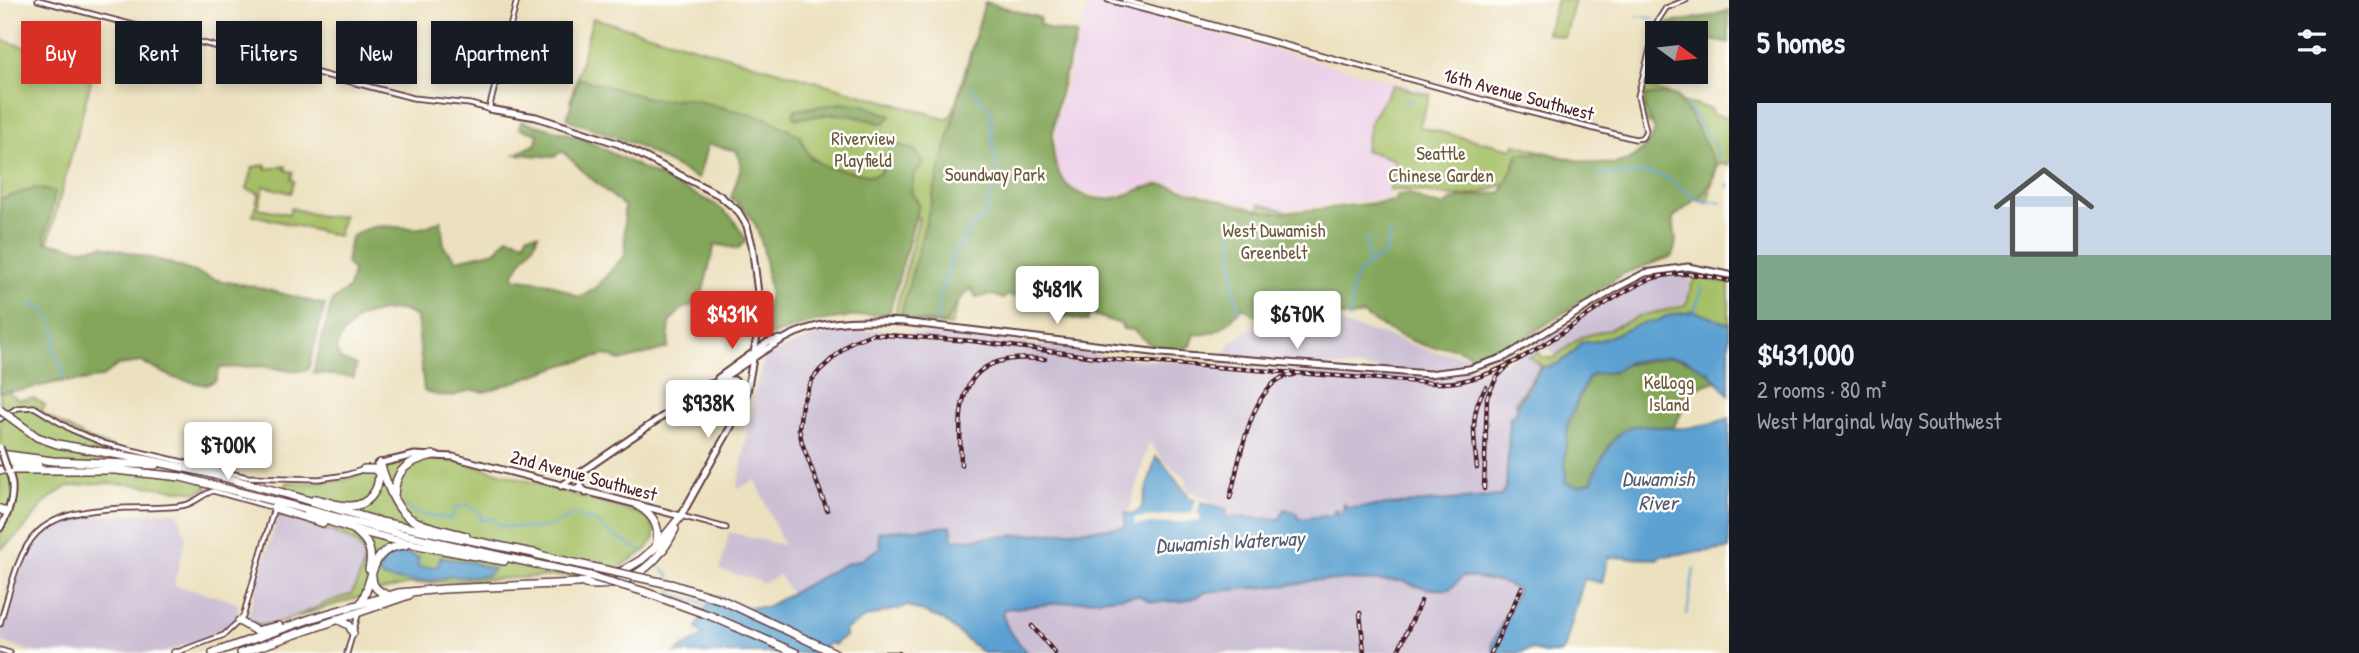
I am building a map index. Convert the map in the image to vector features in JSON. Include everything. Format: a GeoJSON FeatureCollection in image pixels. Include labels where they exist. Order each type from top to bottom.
{"type":"FeatureCollection","features":[{"type":"Feature","properties":{"kind":"highway"},"geometry":{"type":"LineString","coordinates":[[0,410],[37,437],[57,444],[204,472],[391,525],[538,554]]}},
{"type":"Feature","properties":{"kind":"highway"},"geometry":{"type":"LineString","coordinates":[[0,454],[53,461],[163,466],[204,472]]}},
{"type":"Feature","properties":{"kind":"highway"},"geometry":{"type":"LineString","coordinates":[[394,499],[395,482],[403,467],[413,460],[433,455]]}},
{"type":"Feature","properties":{"kind":"highway"},"geometry":{"type":"LineString","coordinates":[[0,461],[74,470]]}},
{"type":"Feature","properties":{"kind":"highway"},"geometry":{"type":"LineString","coordinates":[[283,493],[343,505],[356,505],[372,495],[377,486],[379,464]]}},
{"type":"Feature","properties":{"kind":"highway"},"geometry":{"type":"LineString","coordinates":[[379,464],[402,513],[416,523],[704,593],[844,653]]}},
{"type":"Feature","properties":{"kind":"highway"},"geometry":{"type":"LineString","coordinates":[[364,469],[374,469],[379,475]]}},
{"type":"Feature","properties":{"kind":"highway"},"geometry":{"type":"LineString","coordinates":[[4,471],[134,471],[181,477],[401,534],[619,583],[674,602],[796,653]]}},
{"type":"Feature","properties":{"kind":"highway"},"geometry":{"type":"LineString","coordinates":[[285,503],[335,524],[414,545],[548,566]]}},
{"type":"Feature","properties":{"kind":"highway"},"geometry":{"type":"LineString","coordinates":[[638,506],[650,514],[657,525],[659,535],[656,547]]}},
{"type":"Feature","properties":{"kind":"highway"},"geometry":{"type":"LineString","coordinates":[[274,508],[320,523],[335,524]]}},
{"type":"Feature","properties":{"kind":"highway"},"geometry":{"type":"LineString","coordinates":[[578,583],[593,586],[613,578],[656,547],[681,516]]}},
{"type":"Feature","properties":{"kind":"highway"},"geometry":{"type":"LineString","coordinates":[[213,653],[388,595],[578,583],[636,575],[653,562],[668,543],[681,516]]}},
{"type":"Feature","properties":{"kind":"highway"},"geometry":{"type":"LineString","coordinates":[[349,528],[363,538],[370,550],[371,560],[361,603]]}},
{"type":"Feature","properties":{"kind":"highway"},"geometry":{"type":"LineString","coordinates":[[361,603],[378,558],[393,547],[414,545]]}},
{"type":"Feature","properties":{"kind":"highway"},"geometry":{"type":"LineString","coordinates":[[372,572],[374,586],[388,595]]}},
{"type":"Feature","properties":{"kind":"highway"},"geometry":{"type":"LineString","coordinates":[[241,653],[422,591]]}},
{"type":"Feature","properties":{"kind":"highway"},"geometry":{"type":"LineString","coordinates":[[239,621],[250,629],[259,631],[313,618]]}},
{"type":"Feature","properties":{"kind":"highway"},"geometry":{"type":"LineString","coordinates":[[337,619],[349,625],[353,633]]}},
{"type":"Feature","properties":{"kind":"highway"},"geometry":{"type":"LineString","coordinates":[[809,639],[835,653]]}},
{"type":"Feature","properties":{"kind":"main road"},"geometry":{"type":"LineString","coordinates":[[489,109],[536,117],[607,139],[726,200],[741,215],[751,238],[760,309],[747,392],[738,414],[681,516]]}},
{"type":"Feature","properties":{"kind":"main road"},"geometry":{"type":"LineString","coordinates":[[707,387],[798,332],[834,324],[887,321],[1161,353],[1409,373],[1441,373],[1469,369],[1504,357],[1645,273],[1688,267],[1729,275]]}},
{"type":"Feature","properties":{"kind":"main road"},"geometry":{"type":"LineString","coordinates":[[758,332],[763,341],[768,342]]}},
{"type":"Feature","properties":{"kind":"main road"},"geometry":{"type":"LineString","coordinates":[[561,486],[707,387],[768,342],[786,338]]}},
{"type":"Feature","properties":{"kind":"main road"},"geometry":{"type":"LineString","coordinates":[[707,387],[727,379],[739,383],[741,391],[738,414]]}},
{"type":"Feature","properties":{"kind":"main road"},"geometry":{"type":"LineString","coordinates":[[0,447],[4,471],[0,522]]}},
{"type":"Feature","properties":{"kind":"main road","name":"2nd Avenue Southwest"},"geometry":{"type":"LineString","coordinates":[[379,464],[404,456],[460,458],[681,516]]}},
{"type":"Feature","properties":{"kind":"main road"},"geometry":{"type":"LineString","coordinates":[[0,528],[9,507],[12,485],[4,471]]}},
{"type":"Feature","properties":{"kind":"main road"},"geometry":{"type":"LineString","coordinates":[[583,472],[580,482],[586,493]]}},
{"type":"Feature","properties":{"kind":"street"},"geometry":{"type":"LineString","coordinates":[[38,0],[413,98],[489,109],[517,0]]}},
{"type":"Feature","properties":{"kind":"street","name":"16th Avenue Southwest"},"geometry":{"type":"LineString","coordinates":[[1108,0],[1351,66],[1384,72]]}},
{"type":"Feature","properties":{"kind":"street","name":"16th Avenue Southwest"},"geometry":{"type":"LineString","coordinates":[[1124,0],[1640,139],[1645,135],[1646,128],[1638,96],[1657,22],[1666,8],[1686,0]]}},
{"type":"Feature","properties":{"kind":"street"},"geometry":{"type":"LineString","coordinates":[[0,419],[17,408],[34,407],[83,436],[106,444],[247,477],[319,479],[379,464]]}},
{"type":"Feature","properties":{"kind":"street"},"geometry":{"type":"LineString","coordinates":[[0,624],[16,565],[25,547],[47,524],[77,512],[184,506],[213,491],[274,508],[246,610],[239,621],[218,638],[175,653]]}},
{"type":"Feature","properties":{"kind":"street","name":"2nd Avenue Southwest"},"geometry":{"type":"LineString","coordinates":[[681,516],[726,528]]}},
{"type":"Feature","properties":{"kind":"street"},"geometry":{"type":"LineString","coordinates":[[347,653],[361,603]]}},
{"type":"Feature","properties":{"kind":"street"},"geometry":{"type":"LineString","coordinates":[[0,650],[9,653]]}},
{"type":"Feature","properties":{"kind":"shaded area"},"geometry":{"type":"Polygon","coordinates":[[[1089,0],[1431,92],[1423,121],[1394,159],[1387,198],[1272,210],[1163,182],[1104,197],[1072,188],[1065,182],[1057,165],[1057,117],[1089,0]]]}},
{"type":"Feature","properties":{"kind":"shaded area"},"geometry":{"type":"Polygon","coordinates":[[[1677,271],[1712,274],[1729,278],[1729,282],[1691,275],[1687,298],[1682,305],[1640,315],[1578,337],[1555,356],[1549,347],[1530,357],[1542,367],[1513,416],[1510,416],[1506,486],[1502,496],[1346,507],[1342,514],[1334,510],[1334,515],[1298,519],[1284,510],[1281,519],[1225,517],[1227,508],[1186,489],[1187,479],[1167,464],[1149,442],[1130,508],[1125,514],[1125,527],[952,540],[951,527],[878,532],[880,547],[861,560],[845,564],[791,594],[779,575],[762,584],[758,580],[720,570],[729,532],[783,545],[756,480],[737,489],[764,359],[816,336],[877,330],[1013,342],[1120,358],[1377,376],[1379,369],[1222,360],[1231,342],[1250,329],[1325,320],[1388,336],[1433,352],[1469,356],[1472,374],[1526,351],[1634,284],[1663,273],[1677,271]]]}},
{"type":"Feature","properties":{"kind":"shaded area"},"geometry":{"type":"Polygon","coordinates":[[[178,512],[186,538],[174,585],[237,602],[239,614],[226,627],[210,636],[162,653],[37,653],[0,641],[24,556],[45,531],[69,517],[178,512]]]}},
{"type":"Feature","properties":{"kind":"shaded area"},"geometry":{"type":"Polygon","coordinates":[[[278,515],[330,531],[359,544],[363,549],[363,566],[352,595],[342,596],[299,616],[257,625],[247,621],[278,515]]]}},
{"type":"Feature","properties":{"kind":"shaded area"},"geometry":{"type":"Polygon","coordinates":[[[1463,569],[1528,577],[1495,653],[1027,653],[1008,629],[1002,613],[1002,610],[1008,607],[1138,595],[1152,602],[1207,592],[1300,584],[1314,580],[1404,581],[1422,587],[1450,589],[1463,576],[1463,569]]]}},
{"type":"Feature","properties":{"kind":"green space"},"geometry":{"type":"Polygon","coordinates":[[[1557,0],[1575,0],[1565,37],[1547,33],[1557,0]]]}},
{"type":"Feature","properties":{"kind":"green space"},"geometry":{"type":"Polygon","coordinates":[[[985,2],[1040,18],[1039,24],[1050,30],[1077,34],[1060,90],[1053,133],[1053,154],[1057,172],[1066,186],[1062,198],[1258,211],[1260,204],[1484,265],[1340,279],[1055,314],[1058,300],[971,288],[959,300],[951,326],[893,320],[919,218],[848,199],[774,157],[570,102],[593,18],[948,119],[953,112],[985,2]]]}},
{"type":"Feature","properties":{"kind":"green space"},"geometry":{"type":"Polygon","coordinates":[[[985,2],[1040,18],[1039,24],[1050,30],[1077,34],[1057,106],[1053,132],[1054,157],[1061,177],[1076,192],[1102,199],[1164,185],[1249,208],[1281,213],[1395,201],[1398,195],[1410,194],[1428,203],[1443,206],[1455,199],[1502,192],[1519,153],[1548,153],[1604,164],[1628,160],[1647,145],[1655,131],[1646,111],[1645,96],[1662,94],[1677,98],[1692,118],[1715,163],[1713,179],[1704,193],[1673,218],[1676,241],[1673,256],[1625,273],[1508,349],[1479,359],[1464,351],[1416,342],[1363,314],[1351,317],[1317,313],[1282,324],[1271,324],[1242,307],[1221,328],[1209,333],[1194,334],[1190,346],[1174,350],[1152,345],[1134,330],[1123,329],[1121,324],[1090,314],[1087,321],[1057,315],[1054,313],[1056,304],[1042,299],[1030,304],[1029,300],[1008,295],[1003,299],[994,295],[976,297],[971,288],[959,300],[945,324],[900,318],[985,2]]]}},
{"type":"Feature","properties":{"kind":"green space"},"geometry":{"type":"Polygon","coordinates":[[[1729,10],[1729,44],[1708,40],[1708,21],[1681,21],[1707,17],[1729,10]]]}},
{"type":"Feature","properties":{"kind":"green space"},"geometry":{"type":"Polygon","coordinates":[[[0,40],[21,46],[21,84],[90,84],[8,392],[19,400],[33,398],[45,405],[41,413],[90,440],[188,465],[208,488],[197,492],[97,483],[66,487],[45,502],[24,529],[0,550],[0,40]]]}},
{"type":"Feature","properties":{"kind":"green space"},"geometry":{"type":"Polygon","coordinates":[[[578,78],[645,97],[661,100],[686,98],[768,119],[800,136],[809,156],[824,166],[872,176],[881,172],[886,153],[894,143],[914,150],[924,162],[914,175],[911,192],[919,204],[889,314],[826,320],[765,338],[769,326],[766,312],[770,293],[763,247],[756,226],[747,212],[731,198],[741,167],[737,151],[708,144],[698,179],[634,144],[567,119],[578,78]]]}},
{"type":"Feature","properties":{"kind":"green space","name":"Seattle Chinese Garden"},"geometry":{"type":"Polygon","coordinates":[[[1393,85],[1430,95],[1419,127],[1513,149],[1515,144],[1591,165],[1501,200],[1504,184],[1462,196],[1406,190],[1389,191],[1395,164],[1393,159],[1365,150],[1371,120],[1393,85]]]}},
{"type":"Feature","properties":{"kind":"green space"},"geometry":{"type":"Polygon","coordinates":[[[1643,86],[1678,96],[1682,102],[1712,109],[1711,114],[1729,118],[1729,165],[1718,163],[1707,203],[1697,200],[1698,195],[1677,131],[1647,123],[1640,100],[1643,86]]]}},
{"type":"Feature","properties":{"kind":"green space"},"geometry":{"type":"Polygon","coordinates":[[[841,103],[862,104],[891,116],[883,124],[839,114],[794,118],[794,110],[841,103]]]}},
{"type":"Feature","properties":{"kind":"green space"},"geometry":{"type":"Polygon","coordinates":[[[521,121],[579,137],[715,204],[733,219],[746,240],[738,249],[715,244],[700,302],[682,309],[670,321],[668,348],[620,361],[607,355],[566,364],[485,392],[471,390],[453,396],[436,395],[424,391],[417,317],[402,310],[382,311],[359,317],[343,334],[336,348],[340,359],[356,365],[354,377],[313,373],[332,301],[349,288],[353,271],[346,263],[351,237],[361,231],[378,226],[423,228],[441,220],[444,247],[457,260],[496,251],[508,237],[525,242],[527,235],[538,234],[513,278],[550,283],[579,297],[596,287],[625,255],[624,206],[562,151],[554,157],[516,154],[536,144],[538,134],[519,128],[521,121]]]}},
{"type":"Feature","properties":{"kind":"green space"},"geometry":{"type":"Polygon","coordinates":[[[266,165],[265,169],[286,166],[285,170],[293,172],[291,179],[294,181],[291,193],[264,186],[258,208],[289,214],[291,208],[324,217],[343,216],[338,236],[253,215],[259,193],[247,189],[253,167],[266,165]]]}},
{"type":"Feature","properties":{"kind":"green space"},"geometry":{"type":"Polygon","coordinates":[[[36,188],[55,192],[46,242],[82,249],[103,246],[163,261],[220,281],[253,286],[325,305],[308,370],[292,371],[260,366],[220,368],[215,381],[206,385],[174,378],[142,362],[118,365],[102,377],[0,392],[0,199],[36,188]]]}},
{"type":"Feature","properties":{"kind":"green space"},"geometry":{"type":"Polygon","coordinates":[[[1697,277],[1729,283],[1729,337],[1696,331],[1517,405],[1515,403],[1541,365],[1529,357],[1538,353],[1543,358],[1553,358],[1581,337],[1644,315],[1684,306],[1692,283],[1697,277]]]}},
{"type":"Feature","properties":{"kind":"green space","name":"Kellogg Island"},"geometry":{"type":"Polygon","coordinates":[[[1666,357],[1694,364],[1717,381],[1683,395],[1683,408],[1673,428],[1639,427],[1619,434],[1606,452],[1592,482],[1578,486],[1566,483],[1568,423],[1589,377],[1615,367],[1666,357]]]}},
{"type":"Feature","properties":{"kind":"green space"},"geometry":{"type":"Polygon","coordinates":[[[405,459],[442,459],[466,463],[638,513],[649,520],[654,531],[654,539],[646,550],[618,568],[587,574],[411,584],[290,619],[351,595],[361,574],[364,557],[359,546],[339,534],[278,515],[287,482],[341,481],[405,459]]]}},
{"type":"Feature","properties":{"kind":"green space"},"geometry":{"type":"Polygon","coordinates":[[[247,621],[259,624],[280,622],[262,627],[247,621]]]}},
{"type":"Feature","properties":{"kind":"water","name":"Duwamish River"},"geometry":{"type":"Polygon","coordinates":[[[1694,311],[1729,324],[1729,395],[1710,373],[1685,359],[1666,357],[1629,362],[1614,372],[1594,374],[1589,377],[1581,392],[1568,423],[1566,483],[1578,486],[1592,482],[1597,466],[1614,440],[1630,427],[1686,428],[1729,418],[1729,549],[1660,556],[1657,559],[1608,557],[1602,583],[1584,579],[1561,653],[1543,653],[1532,649],[1519,653],[1494,653],[1492,644],[1518,590],[1501,582],[1463,576],[1450,589],[1426,588],[1404,581],[1314,580],[1300,584],[1207,592],[1186,601],[1152,602],[1138,595],[1004,609],[1002,613],[1008,629],[1027,653],[983,653],[943,620],[908,606],[867,617],[845,630],[846,636],[835,645],[830,643],[816,653],[675,653],[704,635],[696,628],[713,595],[746,607],[766,607],[845,564],[861,560],[880,547],[878,532],[951,526],[953,540],[1125,527],[1125,513],[1134,514],[1141,509],[1156,457],[1191,499],[1227,509],[1226,517],[1280,519],[1284,509],[1297,513],[1298,519],[1333,515],[1334,510],[1338,509],[1338,514],[1342,514],[1344,504],[1348,508],[1501,496],[1506,486],[1510,416],[1514,416],[1517,405],[1542,367],[1564,359],[1581,342],[1600,340],[1638,325],[1694,311]]]}},
{"type":"Feature","properties":{"kind":"water"},"geometry":{"type":"Polygon","coordinates":[[[394,553],[419,558],[417,567],[435,567],[439,564],[440,557],[494,569],[487,576],[452,575],[425,581],[394,580],[378,575],[384,561],[394,553]]]}},
{"type":"Feature","properties":{"kind":"pier"},"geometry":{"type":"Polygon","coordinates":[[[1197,497],[1201,498],[1197,514],[1200,514],[1200,521],[1135,525],[1134,518],[1192,513],[1197,497]]]}},
{"type":"Feature","properties":{"kind":"waterway"},"geometry":{"type":"LineString","coordinates":[[1643,17],[1654,18]]}},
{"type":"Feature","properties":{"kind":"waterway"},"geometry":{"type":"LineString","coordinates":[[937,323],[938,301],[953,255],[977,221],[983,220],[997,180],[991,112],[971,86]]}},
{"type":"Feature","properties":{"kind":"waterway"},"geometry":{"type":"LineString","coordinates":[[1404,101],[1412,100]]}},
{"type":"Feature","properties":{"kind":"waterway"},"geometry":{"type":"LineString","coordinates":[[1686,104],[1713,143]]}},
{"type":"Feature","properties":{"kind":"waterway"},"geometry":{"type":"LineString","coordinates":[[1714,145],[1718,159]]}},
{"type":"Feature","properties":{"kind":"waterway"},"geometry":{"type":"LineString","coordinates":[[1597,174],[1644,173],[1663,176],[1694,197],[1706,202],[1721,203]]}},
{"type":"Feature","properties":{"kind":"waterway"},"geometry":{"type":"LineString","coordinates":[[1727,184],[1729,188]]}},
{"type":"Feature","properties":{"kind":"waterway"},"geometry":{"type":"LineString","coordinates":[[1233,230],[1234,291],[1240,310]]}},
{"type":"Feature","properties":{"kind":"waterway"},"geometry":{"type":"LineString","coordinates":[[1349,320],[1353,288],[1358,274],[1384,256],[1391,230]]}},
{"type":"Feature","properties":{"kind":"waterway"},"geometry":{"type":"LineString","coordinates":[[1366,237],[1368,260]]}},
{"type":"Feature","properties":{"kind":"waterway"},"geometry":{"type":"LineString","coordinates":[[1694,311],[1702,290],[1701,285]]}},
{"type":"Feature","properties":{"kind":"waterway"},"geometry":{"type":"LineString","coordinates":[[29,302],[43,311],[55,326],[53,349],[63,369],[63,379]]}},
{"type":"Feature","properties":{"kind":"waterway"},"geometry":{"type":"LineString","coordinates":[[405,506],[416,513],[451,519],[455,509],[468,505],[482,514],[482,521],[491,518],[500,526],[522,528],[546,527],[573,515],[593,521],[643,552]]}},
{"type":"Feature","properties":{"kind":"waterway"},"geometry":{"type":"LineString","coordinates":[[1687,614],[1694,568]]}},
{"type":"Feature","properties":{"kind":"waterway"},"geometry":{"type":"LineString","coordinates":[[662,569],[669,575],[670,583]]}},
{"type":"Feature","properties":{"kind":"waterway"},"geometry":{"type":"LineString","coordinates":[[670,588],[674,595],[701,602],[707,607]]}},
{"type":"Feature","properties":{"kind":"railway"},"geometry":{"type":"LineString","coordinates":[[827,510],[802,443],[799,428],[802,404],[812,380],[820,370],[851,342],[872,334],[972,341],[1119,360],[1450,383],[1489,373],[1513,363],[1626,291],[1648,280],[1688,274],[1729,281]]}},
{"type":"Feature","properties":{"kind":"railway"},"geometry":{"type":"LineString","coordinates":[[961,465],[963,401],[976,374],[989,365],[1006,360],[1045,359]]}},
{"type":"Feature","properties":{"kind":"railway"},"geometry":{"type":"LineString","coordinates":[[1484,489],[1487,397],[1497,377],[1507,367]]}},
{"type":"Feature","properties":{"kind":"railway"},"geometry":{"type":"LineString","coordinates":[[1230,498],[1249,424],[1257,406],[1267,390],[1279,379],[1294,375]]}},
{"type":"Feature","properties":{"kind":"railway"},"geometry":{"type":"LineString","coordinates":[[1477,468],[1475,416],[1486,387]]}},
{"type":"Feature","properties":{"kind":"railway"},"geometry":{"type":"LineString","coordinates":[[1491,653],[1522,587]]}},
{"type":"Feature","properties":{"kind":"railway"},"geometry":{"type":"LineString","coordinates":[[1397,653],[1421,601]]}},
{"type":"Feature","properties":{"kind":"railway"},"geometry":{"type":"LineString","coordinates":[[1360,613],[1364,653]]}},
{"type":"Feature","properties":{"kind":"railway"},"geometry":{"type":"LineString","coordinates":[[1032,626],[1055,653]]}},
{"type":"Feature","properties":{"kind":"railway"},"geometry":{"type":"LineString","coordinates":[[872,653],[899,653]]}},
{"type":"Feature","properties":{"kind":"park label","name":"Riverview Playfield"},"geometry":{"type":"Point","coordinates":[863,149]}},
{"type":"Feature","properties":{"kind":"park label","name":"Soundway Park"},"geometry":{"type":"Point","coordinates":[995,174]}},
{"type":"Feature","properties":{"kind":"park label","name":"West Duwamish Greenbelt"},"geometry":{"type":"Point","coordinates":[1274,241]}},
{"type":"Feature","properties":{"kind":"water label","name":"Duwamish Waterway"},"geometry":{"type":"Point","coordinates":[1230,542]}}]}
